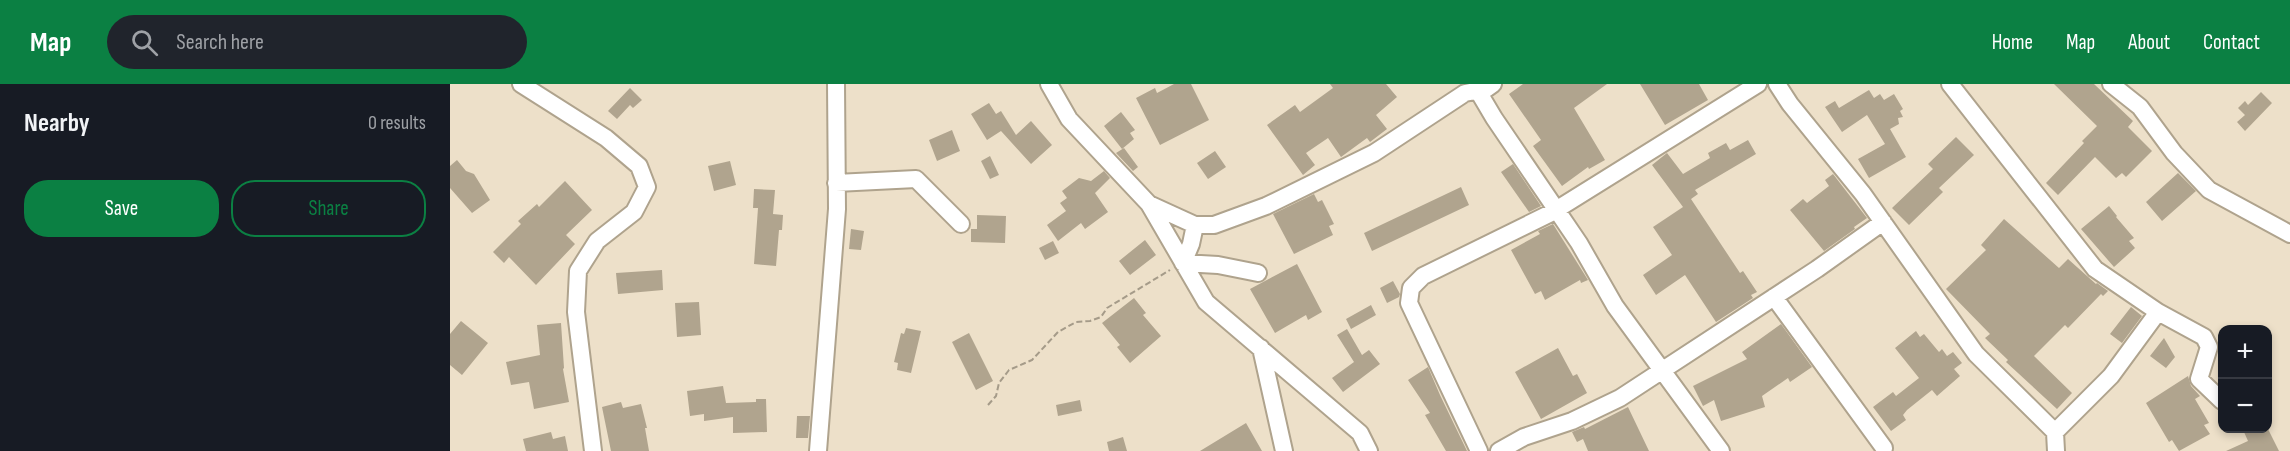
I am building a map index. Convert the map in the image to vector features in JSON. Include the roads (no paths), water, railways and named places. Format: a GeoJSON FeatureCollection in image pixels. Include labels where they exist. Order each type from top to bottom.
{"type":"FeatureCollection","features":[{"type":"Feature","properties":{"kind":"street"},"geometry":{"type":"LineString","coordinates":[[521,84],[606,138],[639,166],[647,187],[634,212],[597,241],[578,271],[576,312],[593,451]]}},
{"type":"Feature","properties":{"kind":"street"},"geometry":{"type":"LineString","coordinates":[[818,451],[837,209],[836,84]]}},
{"type":"Feature","properties":{"kind":"street"},"geometry":{"type":"LineString","coordinates":[[1049,84],[1069,119],[1149,204],[1206,302],[1360,433],[1369,451]]}},
{"type":"Feature","properties":{"kind":"street"},"geometry":{"type":"LineString","coordinates":[[1149,204],[1195,225],[1214,225],[1266,206],[1374,153],[1465,93],[1486,89],[1493,84]]}},
{"type":"Feature","properties":{"kind":"street"},"geometry":{"type":"LineString","coordinates":[[1479,451],[1409,303],[1411,288],[1423,276],[1558,209],[1758,84]]}},
{"type":"Feature","properties":{"kind":"street"},"geometry":{"type":"LineString","coordinates":[[1777,84],[1790,104],[1863,194],[1976,354],[2055,432],[2056,451]]}},
{"type":"Feature","properties":{"kind":"street"},"geometry":{"type":"LineString","coordinates":[[1950,84],[2095,268],[2158,312],[2204,337],[2209,347],[2199,379],[2218,396]]}},
{"type":"Feature","properties":{"kind":"street"},"geometry":{"type":"LineString","coordinates":[[2111,84],[2140,107],[2174,153],[2209,190],[2289,231]]}},
{"type":"Feature","properties":{"kind":"street"},"geometry":{"type":"LineString","coordinates":[[1478,90],[1506,137],[1558,209],[1615,306],[1721,451]]}},
{"type":"Feature","properties":{"kind":"street"},"geometry":{"type":"LineString","coordinates":[[837,183],[916,179],[961,224]]}},
{"type":"Feature","properties":{"kind":"street"},"geometry":{"type":"LineString","coordinates":[[1499,451],[1524,437],[1572,421],[1610,403],[1664,371],[1883,222]]}},
{"type":"Feature","properties":{"kind":"street"},"geometry":{"type":"LineString","coordinates":[[1183,263],[1191,244],[1195,225]]}},
{"type":"Feature","properties":{"kind":"street"},"geometry":{"type":"LineString","coordinates":[[1183,263],[1218,265],[1258,273]]}},
{"type":"Feature","properties":{"kind":"street"},"geometry":{"type":"LineString","coordinates":[[1774,297],[1884,447]]}},
{"type":"Feature","properties":{"kind":"street"},"geometry":{"type":"LineString","coordinates":[[2055,432],[2111,376],[2158,312]]}},
{"type":"Feature","properties":{"kind":"street"},"geometry":{"type":"LineString","coordinates":[[1261,348],[1284,451]]}}]}
